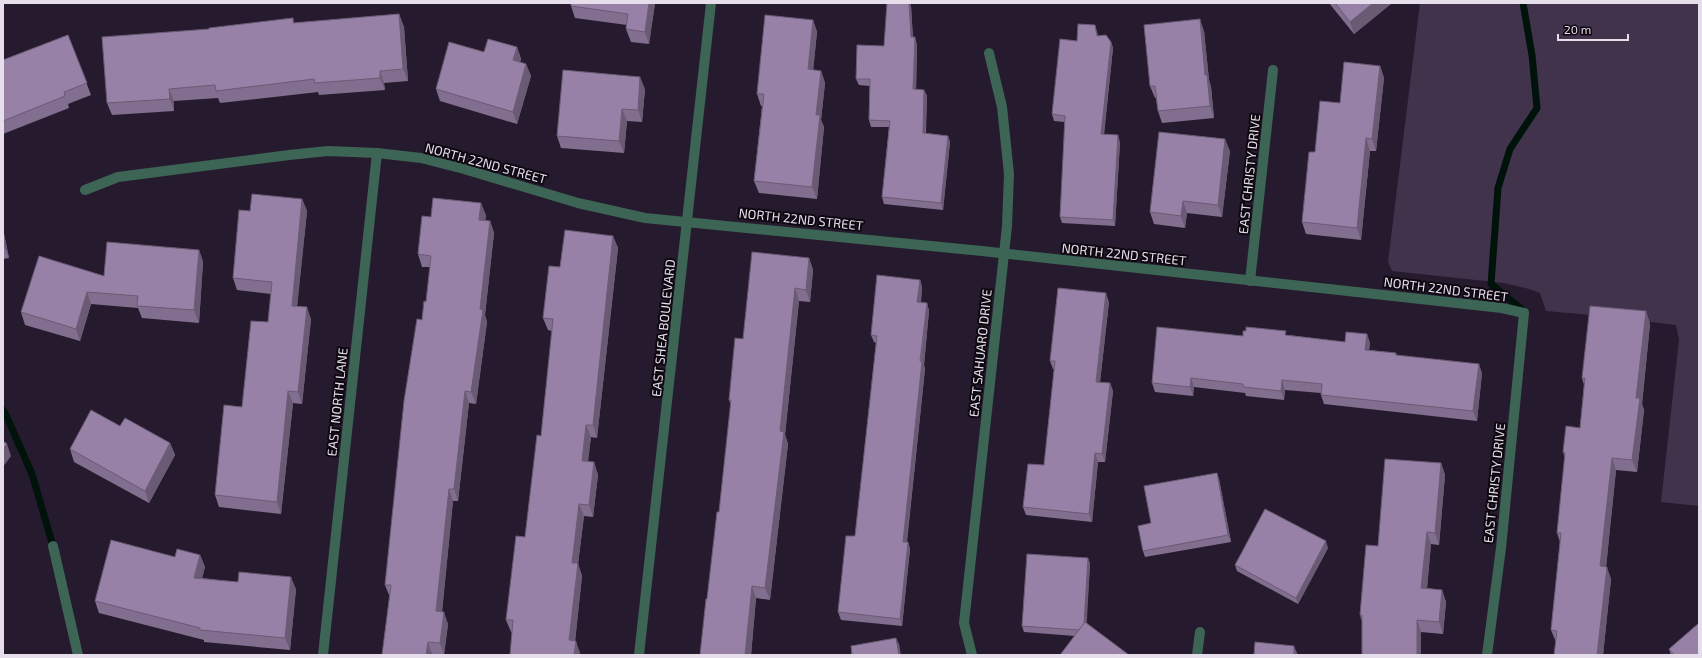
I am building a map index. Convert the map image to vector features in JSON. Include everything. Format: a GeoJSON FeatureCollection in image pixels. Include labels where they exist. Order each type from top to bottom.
{"type":"FeatureCollection","features":[{"type":"Feature","properties":{"kind":"street","name":"EAST SHEA BOULEVARD"},"geometry":{"type":"LineString","coordinates":[[639,655],[711,3]]}},
{"type":"Feature","properties":{"kind":"street","name":"EAST SAHUARO DRIVE"},"geometry":{"type":"LineString","coordinates":[[972,655],[964,623],[1004,253],[1010,174],[1002,107],[989,54]]}},
{"type":"Feature","properties":{"kind":"street","name":"EAST CHRISTY DRIVE"},"geometry":{"type":"LineString","coordinates":[[1250,281],[1273,70]]}},
{"type":"Feature","properties":{"kind":"street","name":"NORTH 22ND STREET"},"geometry":{"type":"LineString","coordinates":[[85,190],[118,178],[289,155],[328,151],[377,153],[421,158],[464,168],[578,203],[645,218],[1004,253],[1502,308],[1524,313]]}},
{"type":"Feature","properties":{"kind":"street","name":"EAST NORTH LANE"},"geometry":{"type":"LineString","coordinates":[[323,655],[377,153]]}},
{"type":"Feature","properties":{"kind":"street","name":"EAST CHRISTY DRIVE"},"geometry":{"type":"LineString","coordinates":[[1487,655],[1501,548],[1524,313]]}},
{"type":"Feature","properties":{"kind":"street"},"geometry":{"type":"LineString","coordinates":[[53,546],[78,655]]}},
{"type":"Feature","properties":{"kind":"street"},"geometry":{"type":"LineString","coordinates":[[1197,655],[1200,632]]}},
{"type":"Feature","properties":{"kind":"shaded area"},"geometry":{"type":"Polygon","coordinates":[[[1420,3],[1699,3],[1699,506],[1661,502],[1679,340],[1676,325],[1546,311],[1540,293],[1529,289],[1504,283],[1392,271],[1388,262],[1420,3]]]}},
{"type":"Feature","properties":{"kind":"building"},"geometry":{"type":"Polygon","coordinates":[[[571,3],[649,3],[645,32],[626,29],[628,14],[571,6],[571,3]]]}},
{"type":"Feature","properties":{"kind":"building"},"geometry":{"type":"Polygon","coordinates":[[[887,3],[909,3],[911,37],[915,37],[913,89],[924,90],[923,133],[948,136],[941,203],[882,197],[890,121],[869,120],[870,79],[856,79],[857,45],[884,46],[887,3]]]}},
{"type":"Feature","properties":{"kind":"building"},"geometry":{"type":"Polygon","coordinates":[[[1335,3],[1373,3],[1350,22],[1335,3]]]}},
{"type":"Feature","properties":{"kind":"building"},"geometry":{"type":"Polygon","coordinates":[[[399,14],[403,69],[380,71],[380,78],[315,83],[314,79],[216,91],[215,85],[169,89],[170,99],[107,103],[102,37],[209,29],[293,18],[293,23],[399,14]]]}},
{"type":"Feature","properties":{"kind":"building"},"geometry":{"type":"Polygon","coordinates":[[[765,15],[813,20],[808,69],[821,71],[816,115],[820,115],[812,187],[754,181],[764,94],[757,94],[765,15]]]}},
{"type":"Feature","properties":{"kind":"building"},"geometry":{"type":"Polygon","coordinates":[[[1200,19],[1205,75],[1207,75],[1210,106],[1158,111],[1155,86],[1150,86],[1144,25],[1200,19]]]}},
{"type":"Feature","properties":{"kind":"building"},"geometry":{"type":"Polygon","coordinates":[[[1078,24],[1095,25],[1097,36],[1106,35],[1111,42],[1101,134],[1118,135],[1113,220],[1060,217],[1065,116],[1052,114],[1060,39],[1077,41],[1078,24]]]}},
{"type":"Feature","properties":{"kind":"building"},"geometry":{"type":"Polygon","coordinates":[[[68,35],[87,83],[64,92],[65,96],[3,121],[3,60],[68,35]]]}},
{"type":"Feature","properties":{"kind":"building"},"geometry":{"type":"Polygon","coordinates":[[[488,39],[517,47],[513,60],[526,64],[513,112],[436,89],[449,42],[484,52],[488,39]]]}},
{"type":"Feature","properties":{"kind":"building"},"geometry":{"type":"Polygon","coordinates":[[[1344,62],[1380,66],[1372,139],[1366,138],[1357,228],[1302,222],[1309,152],[1315,152],[1320,101],[1340,103],[1344,62]]]}},
{"type":"Feature","properties":{"kind":"building"},"geometry":{"type":"Polygon","coordinates":[[[563,70],[640,77],[638,110],[622,109],[619,141],[557,136],[563,70]]]}},
{"type":"Feature","properties":{"kind":"building"},"geometry":{"type":"Polygon","coordinates":[[[1159,132],[1225,139],[1218,205],[1183,201],[1181,216],[1150,212],[1159,132]]]}},
{"type":"Feature","properties":{"kind":"building"},"geometry":{"type":"Polygon","coordinates":[[[252,194],[302,199],[292,306],[307,307],[298,392],[288,391],[277,502],[215,495],[224,405],[242,407],[251,321],[268,322],[272,282],[233,278],[239,210],[250,211],[252,194]]]}},
{"type":"Feature","properties":{"kind":"building"},"geometry":{"type":"Polygon","coordinates":[[[433,198],[481,203],[479,220],[490,221],[480,309],[483,310],[471,392],[465,391],[454,489],[449,489],[436,611],[444,612],[440,643],[428,642],[426,655],[382,655],[391,585],[385,585],[404,401],[417,319],[422,320],[424,301],[426,302],[431,256],[418,254],[422,216],[431,217],[433,198]]]}},
{"type":"Feature","properties":{"kind":"building"},"geometry":{"type":"Polygon","coordinates":[[[565,230],[613,236],[593,425],[586,425],[582,461],[594,462],[589,505],[579,504],[572,563],[578,563],[569,640],[576,641],[574,655],[510,655],[513,620],[506,620],[516,536],[525,537],[537,435],[541,436],[553,319],[543,318],[549,266],[560,267],[565,230]]]}},
{"type":"Feature","properties":{"kind":"building"},"geometry":{"type":"Polygon","coordinates":[[[107,242],[199,250],[194,310],[137,306],[138,296],[87,292],[76,329],[21,312],[39,256],[104,276],[107,242]]]}},
{"type":"Feature","properties":{"kind":"building"},"geometry":{"type":"Polygon","coordinates":[[[752,252],[809,258],[806,290],[795,288],[780,431],[784,432],[765,588],[752,586],[745,655],[700,655],[717,512],[719,512],[731,400],[729,400],[735,338],[743,339],[752,252]]]}},
{"type":"Feature","properties":{"kind":"building"},"geometry":{"type":"Polygon","coordinates":[[[877,275],[920,280],[917,302],[927,303],[903,542],[908,542],[900,619],[838,612],[846,536],[855,536],[877,336],[871,335],[877,275]]]}},
{"type":"Feature","properties":{"kind":"building"},"geometry":{"type":"Polygon","coordinates":[[[1058,288],[1106,293],[1096,382],[1110,383],[1102,454],[1095,453],[1089,514],[1023,507],[1028,464],[1044,465],[1055,361],[1050,361],[1058,288]]]}},
{"type":"Feature","properties":{"kind":"building"},"geometry":{"type":"Polygon","coordinates":[[[1590,306],[1646,311],[1636,398],[1640,398],[1632,460],[1612,458],[1600,566],[1607,567],[1597,655],[1554,655],[1557,631],[1551,630],[1561,533],[1557,533],[1565,453],[1563,452],[1566,426],[1580,428],[1585,378],[1582,378],[1590,306]]]}},
{"type":"Feature","properties":{"kind":"building"},"geometry":{"type":"Polygon","coordinates":[[[1157,327],[1243,336],[1243,331],[1246,331],[1246,327],[1286,331],[1285,335],[1345,342],[1346,332],[1367,334],[1365,350],[1479,364],[1473,411],[1321,395],[1322,384],[1282,380],[1281,391],[1243,387],[1243,384],[1191,378],[1190,387],[1152,383],[1157,327]]]}},
{"type":"Feature","properties":{"kind":"building"},"geometry":{"type":"Polygon","coordinates":[[[91,410],[120,426],[125,418],[170,443],[145,491],[70,449],[91,410]]]}},
{"type":"Feature","properties":{"kind":"building"},"geometry":{"type":"Polygon","coordinates":[[[3,441],[7,444],[3,449],[3,441]]]}},
{"type":"Feature","properties":{"kind":"building"},"geometry":{"type":"Polygon","coordinates":[[[1385,459],[1441,463],[1435,533],[1427,532],[1421,588],[1442,590],[1439,622],[1417,620],[1417,655],[1362,655],[1362,615],[1360,615],[1366,545],[1378,546],[1385,459]]]}},
{"type":"Feature","properties":{"kind":"building"},"geometry":{"type":"Polygon","coordinates":[[[1217,473],[1228,535],[1143,551],[1138,526],[1151,523],[1144,486],[1217,473]]]}},
{"type":"Feature","properties":{"kind":"building"},"geometry":{"type":"Polygon","coordinates":[[[1265,509],[1326,541],[1296,598],[1235,565],[1265,509]]]}},
{"type":"Feature","properties":{"kind":"building"},"geometry":{"type":"Polygon","coordinates":[[[111,540],[175,557],[177,549],[200,555],[194,578],[238,582],[239,572],[291,577],[285,638],[200,630],[200,628],[95,601],[111,540]]]}},
{"type":"Feature","properties":{"kind":"building"},"geometry":{"type":"Polygon","coordinates":[[[1027,554],[1088,558],[1084,624],[1079,630],[1022,626],[1027,554]]]}},
{"type":"Feature","properties":{"kind":"building"},"geometry":{"type":"Polygon","coordinates":[[[1085,622],[1129,655],[1060,655],[1085,622]]]}},
{"type":"Feature","properties":{"kind":"building"},"geometry":{"type":"Polygon","coordinates":[[[1699,623],[1699,655],[1674,655],[1669,649],[1699,623]]]}},
{"type":"Feature","properties":{"kind":"building"},"geometry":{"type":"Polygon","coordinates":[[[896,638],[899,655],[852,655],[851,646],[896,638]]]}},
{"type":"Feature","properties":{"kind":"building"},"geometry":{"type":"Polygon","coordinates":[[[1255,642],[1294,646],[1294,655],[1254,655],[1255,642]]]}},
{"type":"Feature","properties":{"kind":"waterway"},"geometry":{"type":"LineString","coordinates":[[1523,3],[1532,55],[1537,108],[1510,149],[1498,188],[1491,284],[1525,312]]}},
{"type":"Feature","properties":{"kind":"waterway"},"geometry":{"type":"LineString","coordinates":[[3,410],[32,474],[53,546]]}}]}
